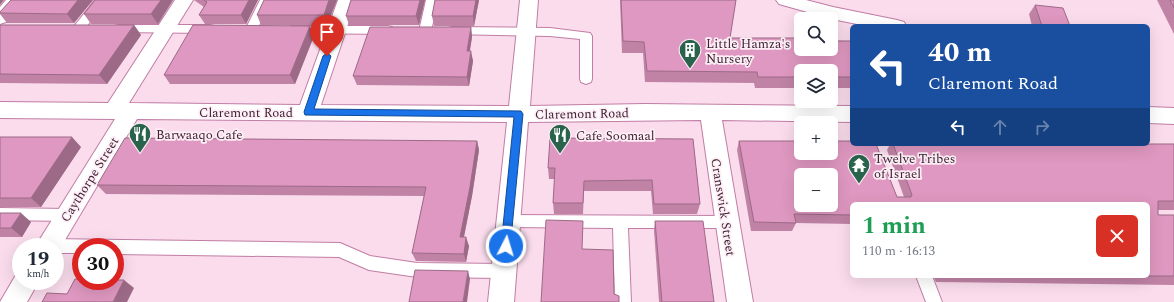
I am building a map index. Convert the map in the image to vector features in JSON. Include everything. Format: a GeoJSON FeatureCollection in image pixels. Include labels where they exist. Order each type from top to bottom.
{"type":"FeatureCollection","features":[{"type":"Feature","properties":{"kind":"street"},"geometry":{"type":"LineString","coordinates":[[2,25],[16,0]]}},
{"type":"Feature","properties":{"kind":"street","name":"Caythorpe Street"},"geometry":{"type":"LineString","coordinates":[[53,238],[166,29],[184,0]]}},
{"type":"Feature","properties":{"kind":"street"},"geometry":{"type":"LineString","coordinates":[[308,112],[347,0]]}},
{"type":"Feature","properties":{"kind":"street"},"geometry":{"type":"LineString","coordinates":[[501,302],[529,0]]}},
{"type":"Feature","properties":{"kind":"street"},"geometry":{"type":"LineString","coordinates":[[784,0],[832,13],[886,24]]}},
{"type":"Feature","properties":{"kind":"street","name":"Claremont Road"},"geometry":{"type":"LineString","coordinates":[[0,110],[518,114],[850,114]]}},
{"type":"Feature","properties":{"kind":"street","name":"Cranswick Street"},"geometry":{"type":"LineString","coordinates":[[710,113],[726,222],[740,302]]}},
{"type":"Feature","properties":{"kind":"street"},"geometry":{"type":"LineString","coordinates":[[1150,115],[1174,116]]}},
{"type":"Feature","properties":{"kind":"street"},"geometry":{"type":"LineString","coordinates":[[14,302],[21,290]]}},
{"type":"Feature","properties":{"kind":"lane"},"geometry":{"type":"LineString","coordinates":[[79,28],[101,0]]}},
{"type":"Feature","properties":{"kind":"lane"},"geometry":{"type":"LineString","coordinates":[[251,30],[266,0]]}},
{"type":"Feature","properties":{"kind":"lane"},"geometry":{"type":"LineString","coordinates":[[432,0],[421,31],[526,31],[586,36],[586,78]]}},
{"type":"Feature","properties":{"kind":"lane"},"geometry":{"type":"LineString","coordinates":[[64,28],[93,29]]}},
{"type":"Feature","properties":{"kind":"lane"},"geometry":{"type":"LineString","coordinates":[[108,29],[220,29]]}},
{"type":"Feature","properties":{"kind":"lane"},"geometry":{"type":"LineString","coordinates":[[236,30],[266,30]]}},
{"type":"Feature","properties":{"kind":"lane"},"geometry":{"type":"LineString","coordinates":[[280,30],[401,30]]}},
{"type":"Feature","properties":{"kind":"lane"},"geometry":{"type":"LineString","coordinates":[[0,214],[67,214]]}},
{"type":"Feature","properties":{"kind":"lane"},"geometry":{"type":"LineString","coordinates":[[508,221],[726,222]]}},
{"type":"Feature","properties":{"kind":"lane"},"geometry":{"type":"LineString","coordinates":[[620,221],[623,302]]}},
{"type":"Feature","properties":{"kind":"lane"},"geometry":{"type":"LineString","coordinates":[[64,247],[340,250],[369,263],[417,270],[504,271]]}},
{"type":"Feature","properties":{"kind":"lane"},"geometry":{"type":"LineString","coordinates":[[925,278],[934,302]]}},
{"type":"Feature","properties":{"kind":"building"},"geometry":{"type":"Polygon","coordinates":[[[11,0],[78,0],[67,14],[0,13],[11,0]]]}},
{"type":"Feature","properties":{"kind":"building"},"geometry":{"type":"Polygon","coordinates":[[[95,0],[161,0],[151,14],[84,14],[95,0]]]}},
{"type":"Feature","properties":{"kind":"building"},"geometry":{"type":"Polygon","coordinates":[[[204,0],[249,0],[241,15],[199,15],[207,2],[204,0]]]}},
{"type":"Feature","properties":{"kind":"building"},"geometry":{"type":"Polygon","coordinates":[[[264,0],[329,0],[324,15],[257,15],[264,0]]]}},
{"type":"Feature","properties":{"kind":"building"},"geometry":{"type":"Polygon","coordinates":[[[351,0],[420,0],[416,16],[346,16],[351,0]]]}},
{"type":"Feature","properties":{"kind":"building"},"geometry":{"type":"Polygon","coordinates":[[[435,0],[476,0],[473,16],[432,16],[435,0]]]}},
{"type":"Feature","properties":{"kind":"building"},"geometry":{"type":"Polygon","coordinates":[[[621,0],[736,0],[730,38],[794,38],[794,56],[838,56],[838,41],[850,41],[850,77],[838,77],[838,64],[794,64],[794,77],[758,77],[757,72],[647,71],[644,42],[623,41],[621,0]]]}},
{"type":"Feature","properties":{"kind":"building"},"geometry":{"type":"Polygon","coordinates":[[[1170,0],[1174,0],[1174,8],[1170,0]]]}},
{"type":"Feature","properties":{"kind":"building"},"geometry":{"type":"Polygon","coordinates":[[[1035,5],[1063,8],[1069,24],[1041,24],[1035,5]]]}},
{"type":"Feature","properties":{"kind":"building"},"geometry":{"type":"Polygon","coordinates":[[[0,25],[134,25],[99,75],[0,74],[0,25]]]}},
{"type":"Feature","properties":{"kind":"building"},"geometry":{"type":"Polygon","coordinates":[[[193,25],[310,26],[290,75],[164,75],[193,25]]]}},
{"type":"Feature","properties":{"kind":"building"},"geometry":{"type":"Polygon","coordinates":[[[370,27],[471,27],[467,51],[471,51],[467,77],[353,76],[370,27]]]}},
{"type":"Feature","properties":{"kind":"building"},"geometry":{"type":"Polygon","coordinates":[[[0,137],[72,137],[31,198],[0,198],[0,137]]]}},
{"type":"Feature","properties":{"kind":"building"},"geometry":{"type":"Polygon","coordinates":[[[125,138],[477,141],[460,237],[466,237],[464,254],[412,253],[426,187],[97,185],[125,138]]]}},
{"type":"Feature","properties":{"kind":"building"},"geometry":{"type":"Polygon","coordinates":[[[550,138],[693,139],[700,204],[654,204],[652,180],[584,181],[583,203],[553,203],[555,168],[548,168],[550,138]]]}},
{"type":"Feature","properties":{"kind":"building"},"geometry":{"type":"Polygon","coordinates":[[[739,141],[794,141],[794,160],[838,160],[838,141],[850,141],[850,146],[877,146],[897,197],[911,197],[912,195],[894,146],[1150,146],[1150,144],[1174,144],[1174,201],[1158,201],[1158,215],[1174,215],[1174,276],[1150,276],[1150,202],[850,202],[850,215],[794,214],[796,223],[754,222],[739,141]]]}},
{"type":"Feature","properties":{"kind":"building"},"geometry":{"type":"Polygon","coordinates":[[[0,213],[21,213],[11,228],[0,228],[0,213]]]}},
{"type":"Feature","properties":{"kind":"building"},"geometry":{"type":"Polygon","coordinates":[[[546,220],[583,221],[582,249],[613,250],[614,294],[619,296],[619,302],[541,302],[546,220]]]}},
{"type":"Feature","properties":{"kind":"building"},"geometry":{"type":"Polygon","coordinates":[[[655,221],[703,221],[714,302],[662,302],[655,221]]]}},
{"type":"Feature","properties":{"kind":"building"},"geometry":{"type":"Polygon","coordinates":[[[415,270],[468,271],[463,302],[409,302],[415,270]]]}},
{"type":"Feature","properties":{"kind":"building"},"geometry":{"type":"Polygon","coordinates":[[[72,285],[72,290],[119,290],[113,302],[42,302],[47,293],[67,294],[72,285]]]}},
{"type":"Feature","properties":{"kind":"place","name":"Little Hamza's Nursery"},"geometry":{"type":"Point","coordinates":[690,70]}},
{"type":"Feature","properties":{"kind":"place","name":"Barwaaqo Cafe"},"geometry":{"type":"Point","coordinates":[140,154]}},
{"type":"Feature","properties":{"kind":"place","name":"Cafe Soomaal"},"geometry":{"type":"Point","coordinates":[560,154]}},
{"type":"Feature","properties":{"kind":"place","name":"Twelve Tribes of Israel"},"geometry":{"type":"Point","coordinates":[859,184]}},
{"type":"Feature","properties":{"kind":"route"},"geometry":{"type":"LineString","coordinates":[[327,56],[308,112],[518,114],[506,246]]}}]}
